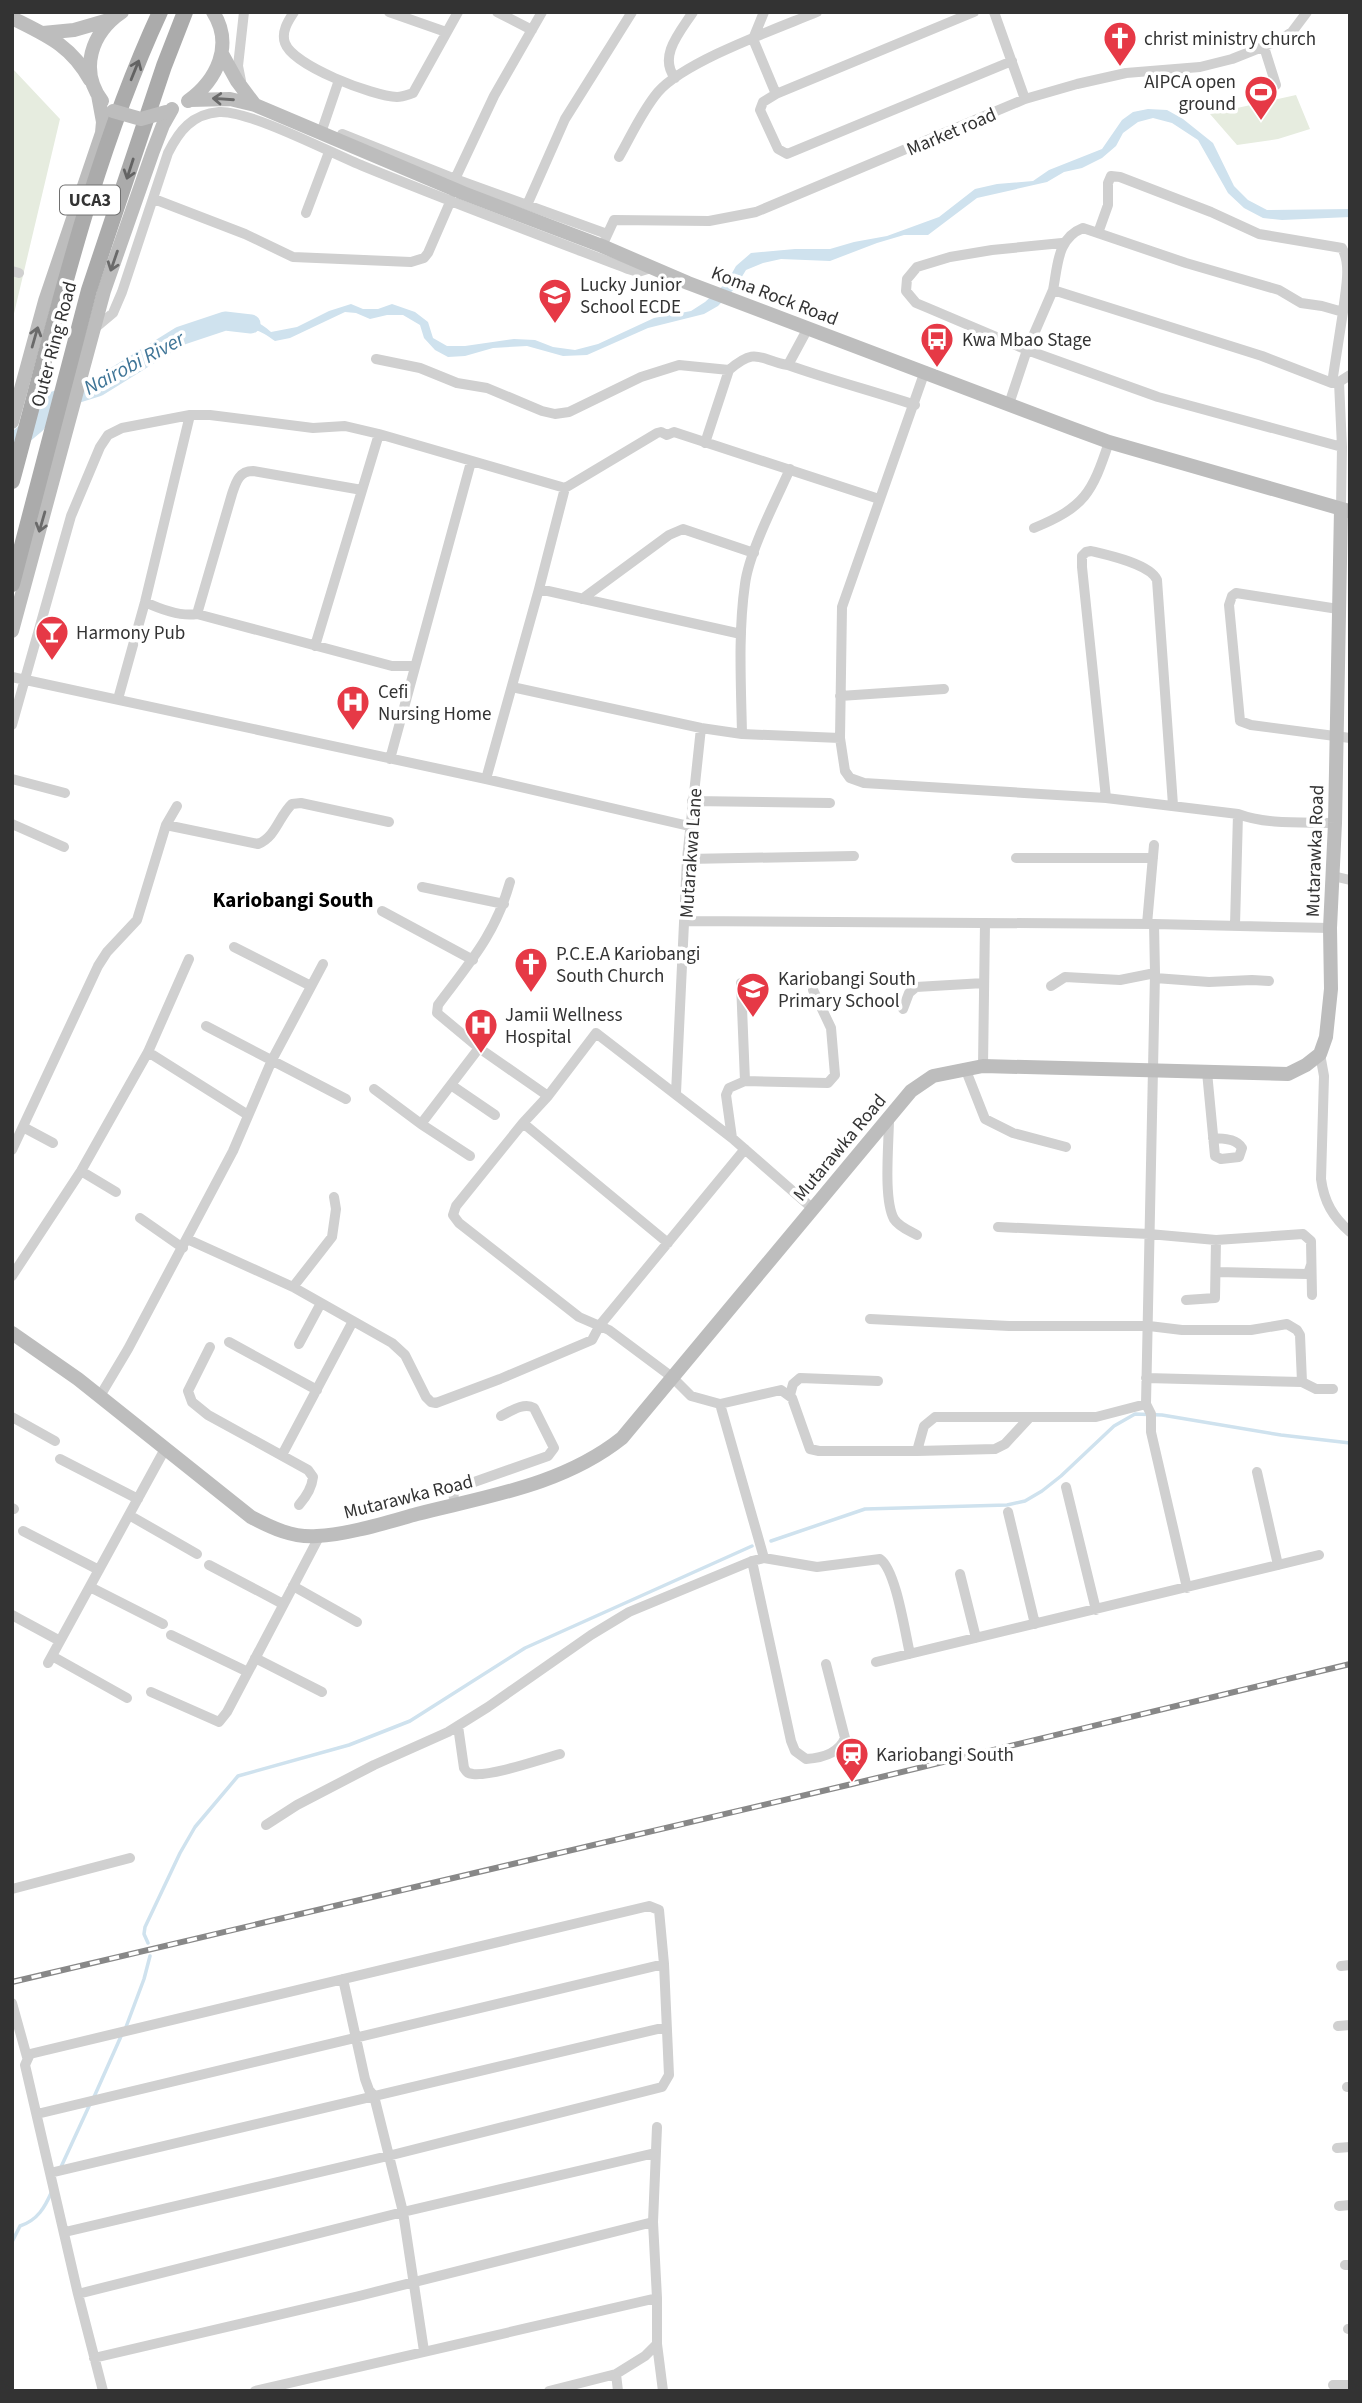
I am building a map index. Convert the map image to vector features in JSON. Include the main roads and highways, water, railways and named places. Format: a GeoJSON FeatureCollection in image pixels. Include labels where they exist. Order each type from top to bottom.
{"type":"FeatureCollection","features":[{"type":"Feature","properties":{"kind":"main road","name":"Outer Ring Road"},"geometry":{"type":"LineString","coordinates":[[12,481],[62,291],[101,165],[134,70],[160,12]]}},
{"type":"Feature","properties":{"kind":"main road","name":"Outer Ring Road"},"geometry":{"type":"LineString","coordinates":[[12,584],[67,370],[103,247],[185,12]]}},
{"type":"Feature","properties":{"kind":"main road"},"geometry":{"type":"LineString","coordinates":[[12,18],[71,52],[96,91],[113,111],[141,118],[169,111],[190,100],[210,79],[222,54],[223,33],[213,12]]}},
{"type":"Feature","properties":{"kind":"main road","name":"Outer Ring Road"},"geometry":{"type":"LineString","coordinates":[[12,422],[45,301],[102,133],[103,122],[90,68],[93,44],[117,15]]}},
{"type":"Feature","properties":{"kind":"main road"},"geometry":{"type":"LineString","coordinates":[[41,33],[84,28],[117,15]]}},
{"type":"Feature","properties":{"kind":"main road"},"geometry":{"type":"LineString","coordinates":[[222,54],[255,105]]}},
{"type":"Feature","properties":{"kind":"main road","name":"Koma Rock Road"},"geometry":{"type":"LineString","coordinates":[[190,100],[230,99],[255,105],[463,193],[604,240],[651,268],[688,283],[1109,442],[1345,510]]}},
{"type":"Feature","properties":{"kind":"main road","name":"Outer Ring Road"},"geometry":{"type":"LineString","coordinates":[[57,468],[92,330],[139,187],[169,111]]}},
{"type":"Feature","properties":{"kind":"main road"},"geometry":{"type":"LineString","coordinates":[[35,498],[57,468]]}},
{"type":"Feature","properties":{"kind":"main road","name":"UCA3"},"geometry":{"type":"LineString","coordinates":[[12,631],[57,468]]}},
{"type":"Feature","properties":{"kind":"main road","name":"Mutarawka Road"},"geometry":{"type":"LineString","coordinates":[[12,1333],[100,1396],[251,1517],[298,1536],[319,1536],[378,1525],[539,1483],[570,1472],[622,1438],[889,1118],[918,1085],[933,1076],[983,1066],[1288,1074],[1306,1065],[1320,1054],[1326,1037],[1331,989],[1330,928],[1335,823],[1343,737],[1338,609],[1345,510]]}},
{"type":"Feature","properties":{"kind":"water"},"geometry":{"type":"Polygon","coordinates":[[[1148,109],[1167,110],[1213,143],[1234,186],[1248,200],[1267,210],[1350,209],[1350,217],[1282,220],[1263,218],[1244,208],[1228,193],[1198,140],[1172,123],[1153,118],[1138,122],[1123,133],[1116,146],[1102,158],[1082,168],[1064,172],[1047,182],[977,198],[928,235],[904,235],[830,261],[781,259],[763,263],[746,270],[735,288],[718,306],[704,314],[648,328],[587,355],[563,356],[527,346],[493,348],[465,356],[448,357],[435,350],[424,338],[420,325],[403,315],[370,319],[345,312],[290,338],[275,341],[257,330],[237,331],[225,321],[250,320],[271,332],[297,327],[329,311],[351,304],[363,309],[378,309],[392,304],[415,312],[428,322],[433,338],[447,346],[514,339],[535,340],[553,347],[575,350],[598,344],[654,318],[691,311],[727,282],[736,266],[751,253],[830,249],[887,236],[939,217],[975,189],[1033,181],[1049,170],[1102,149],[1122,120],[1133,112],[1148,109]]]}},
{"type":"Feature","properties":{"kind":"waterway","name":"Nairobi River"},"geometry":{"type":"LineString","coordinates":[[12,444],[36,424],[47,403],[98,387],[180,336],[225,321],[251,324]]}},
{"type":"Feature","properties":{"kind":"waterway"},"geometry":{"type":"LineString","coordinates":[[771,1541],[865,1509],[1007,1505],[1025,1501],[1061,1476],[1114,1426],[1135,1414],[1162,1415],[1281,1435],[1350,1443]]}},
{"type":"Feature","properties":{"kind":"waterway"},"geometry":{"type":"LineString","coordinates":[[148,1943],[144,1934],[145,1927],[180,1853],[195,1827],[238,1776],[349,1745],[410,1721],[525,1648],[752,1546]]}},
{"type":"Feature","properties":{"kind":"waterway"},"geometry":{"type":"LineString","coordinates":[[126,2027],[150,1956]]}},
{"type":"Feature","properties":{"kind":"waterway"},"geometry":{"type":"LineString","coordinates":[[94,2097],[122,2034]]}},
{"type":"Feature","properties":{"kind":"waterway"},"geometry":{"type":"LineString","coordinates":[[61,2167],[90,2104]]}},
{"type":"Feature","properties":{"kind":"waterway"},"geometry":{"type":"LineString","coordinates":[[12,2242],[20,2226],[40,2212],[52,2191]]}},
{"type":"Feature","properties":{"kind":"railway"},"geometry":{"type":"LineString","coordinates":[[12,1982],[1350,1664]]}},
{"type":"Feature","properties":{"kind":"place","name":"christ ministry church"},"geometry":{"type":"Point","coordinates":[1120,68]}},
{"type":"Feature","properties":{"kind":"place","name":"AIPCA open ground"},"geometry":{"type":"Point","coordinates":[1261,122]}},
{"type":"Feature","properties":{"kind":"place","name":"Lucky Junior School ECDE"},"geometry":{"type":"Point","coordinates":[555,325]}},
{"type":"Feature","properties":{"kind":"place","name":"Kwa Mbao Stage"},"geometry":{"type":"Point","coordinates":[937,369]}},
{"type":"Feature","properties":{"kind":"place","name":"Harmony Pub"},"geometry":{"type":"Point","coordinates":[52,662]}},
{"type":"Feature","properties":{"kind":"place","name":"Cefi Nursing Home"},"geometry":{"type":"Point","coordinates":[353,732]}},
{"type":"Feature","properties":{"kind":"place","name":"P.C.E.A Kariobangi South Church"},"geometry":{"type":"Point","coordinates":[531,994]}},
{"type":"Feature","properties":{"kind":"place","name":"Kariobangi South Primary School"},"geometry":{"type":"Point","coordinates":[753,1019]}},
{"type":"Feature","properties":{"kind":"place","name":"Jamii Wellness Hospital"},"geometry":{"type":"Point","coordinates":[481,1055]}},
{"type":"Feature","properties":{"kind":"place","name":"Kariobangi South"},"geometry":{"type":"Point","coordinates":[852,1784]}},
{"type":"Feature","properties":{"kind":"district","name":"Kariobangi South"},"geometry":{"type":"Point","coordinates":[293,900]}}]}
